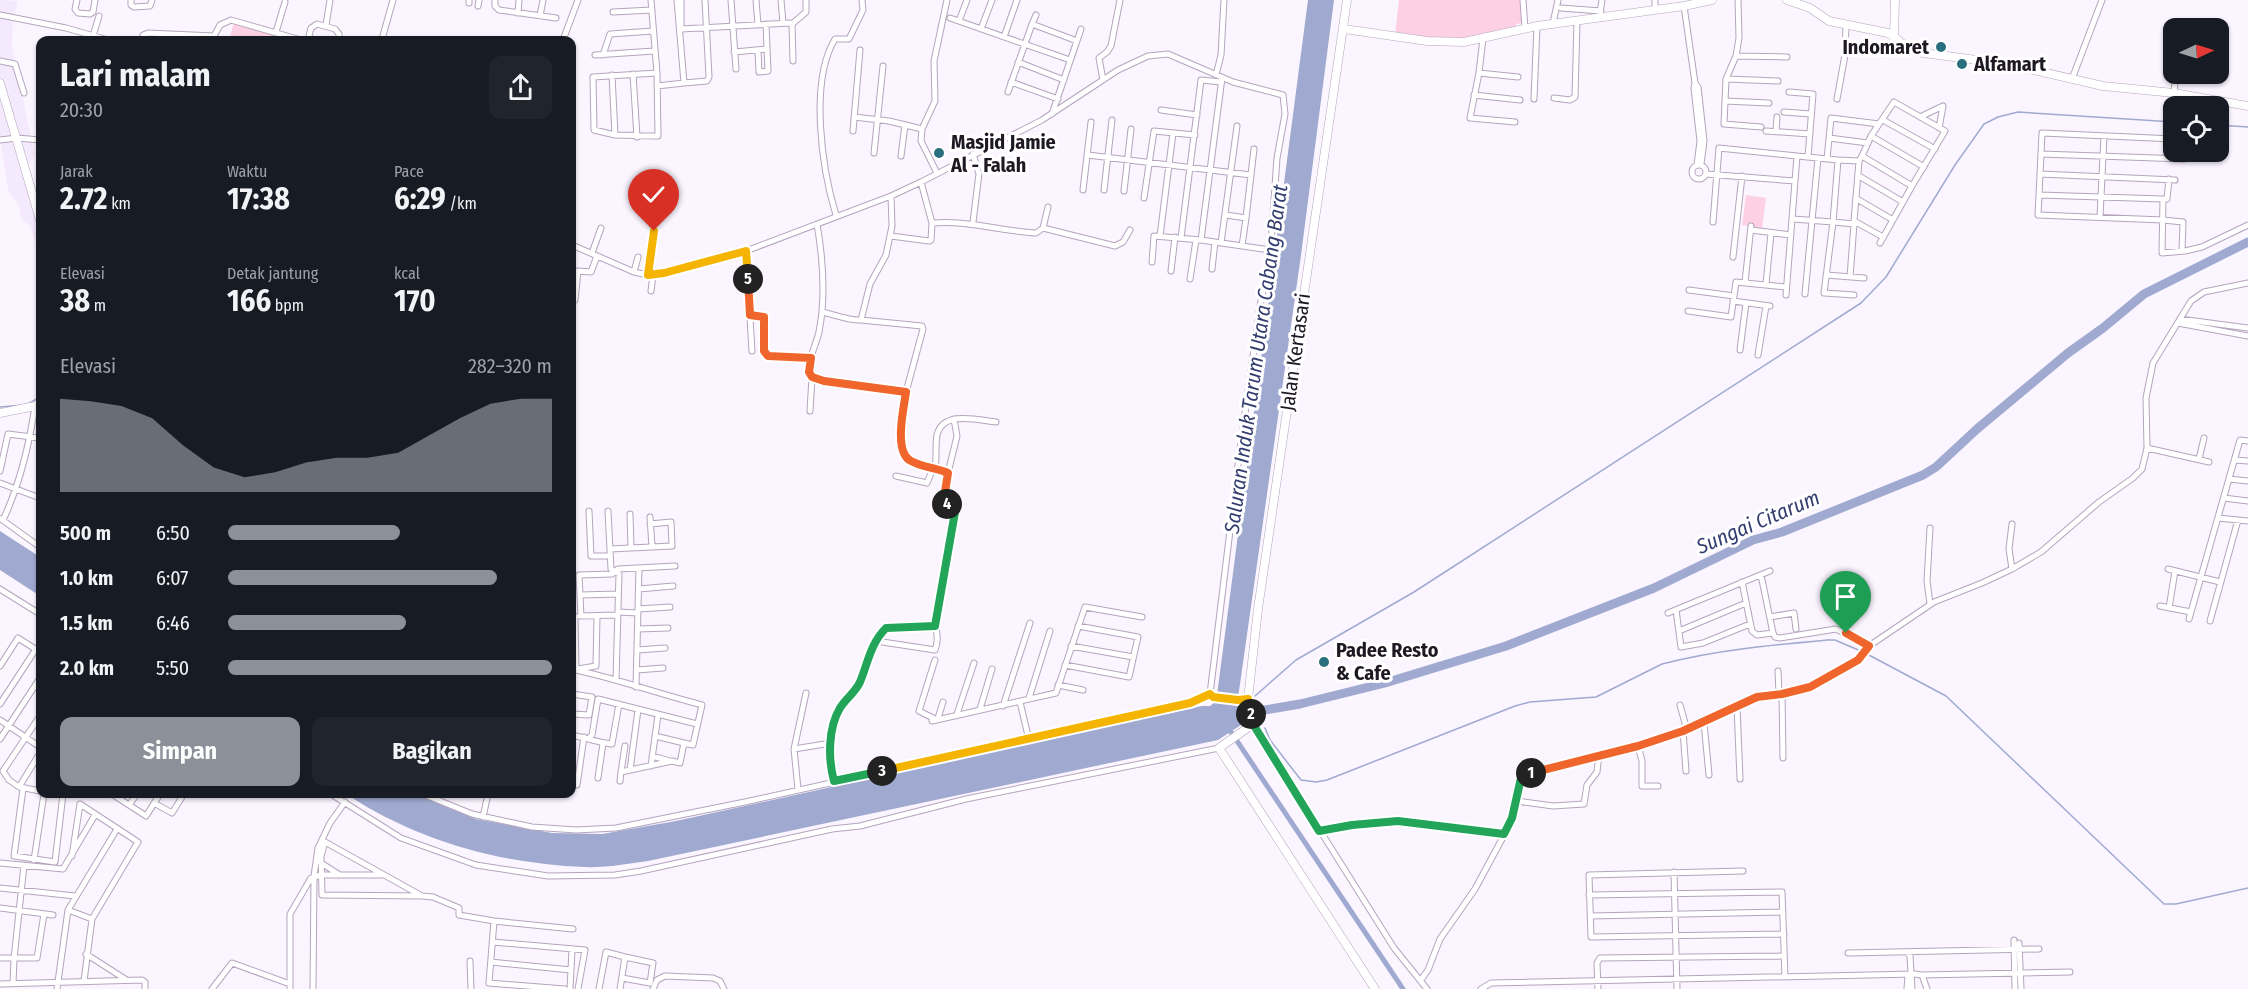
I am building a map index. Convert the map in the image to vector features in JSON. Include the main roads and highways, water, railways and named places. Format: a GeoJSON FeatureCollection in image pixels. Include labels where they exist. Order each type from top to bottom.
{"type":"FeatureCollection","features":[{"type":"Feature","properties":{"kind":"water"},"geometry":{"type":"Polygon","coordinates":[[[1308,0],[1334,0],[1301,255],[1238,698],[1217,695],[1308,0]]]}},
{"type":"Feature","properties":{"kind":"water"},"geometry":{"type":"Polygon","coordinates":[[[0,531],[36,554],[36,593],[0,570],[0,531]]]}},
{"type":"Feature","properties":{"kind":"water"},"geometry":{"type":"Polygon","coordinates":[[[1215,702],[1238,706],[1244,717],[1241,725],[1218,740],[616,866],[552,865],[489,855],[459,847],[401,825],[353,798],[426,798],[476,819],[552,833],[602,834],[676,821],[1210,706],[1215,702]]]}},
{"type":"Feature","properties":{"kind":"waterway"},"geometry":{"type":"LineString","coordinates":[[1255,696],[1296,660],[1414,592],[1861,303],[1886,277],[1955,165],[1984,124],[1998,117],[2018,112],[2163,121]]}},
{"type":"Feature","properties":{"kind":"waterway"},"geometry":{"type":"LineString","coordinates":[[2229,126],[2248,127]]}},
{"type":"Feature","properties":{"kind":"waterway","name":"Sungai Citarum"},"geometry":{"type":"LineString","coordinates":[[1232,719],[1385,683],[1506,646],[1654,588],[1753,540],[1782,532],[1923,475],[1936,467],[1977,429],[2068,353],[2144,294],[2248,242]]}},
{"type":"Feature","properties":{"kind":"waterway"},"geometry":{"type":"LineString","coordinates":[[28,404],[36,399]]}},
{"type":"Feature","properties":{"kind":"waterway"},"geometry":{"type":"LineString","coordinates":[[0,407],[24,405]]}},
{"type":"Feature","properties":{"kind":"waterway"},"geometry":{"type":"LineString","coordinates":[[1265,728],[1270,740],[1301,780],[1316,782],[1327,780],[1515,706],[1530,702],[1596,697],[1662,664],[1682,659],[1744,649],[1827,640],[1835,640],[1863,652]]}},
{"type":"Feature","properties":{"kind":"waterway"},"geometry":{"type":"LineString","coordinates":[[1867,654],[1946,696],[2164,904],[2176,904],[2248,888]]}},
{"type":"Feature","properties":{"kind":"waterway"},"geometry":{"type":"LineString","coordinates":[[1227,726],[1403,989]]}},
{"type":"Feature","properties":{"kind":"place","name":"Indomaret"},"geometry":{"type":"Point","coordinates":[1941,47]}},
{"type":"Feature","properties":{"kind":"place","name":"Alfamart"},"geometry":{"type":"Point","coordinates":[1962,64]}},
{"type":"Feature","properties":{"kind":"place","name":"Masjid Jamie Al - Falah"},"geometry":{"type":"Point","coordinates":[939,153]}},
{"type":"Feature","properties":{"kind":"place","name":"Padee Resto & Cafe"},"geometry":{"type":"Point","coordinates":[1324,662]}},
{"type":"Feature","properties":{"kind":"water label","name":"Saluran Induk Tarum Utara Cabang Barat"},"geometry":{"type":"Point","coordinates":[1256,359]}}]}
